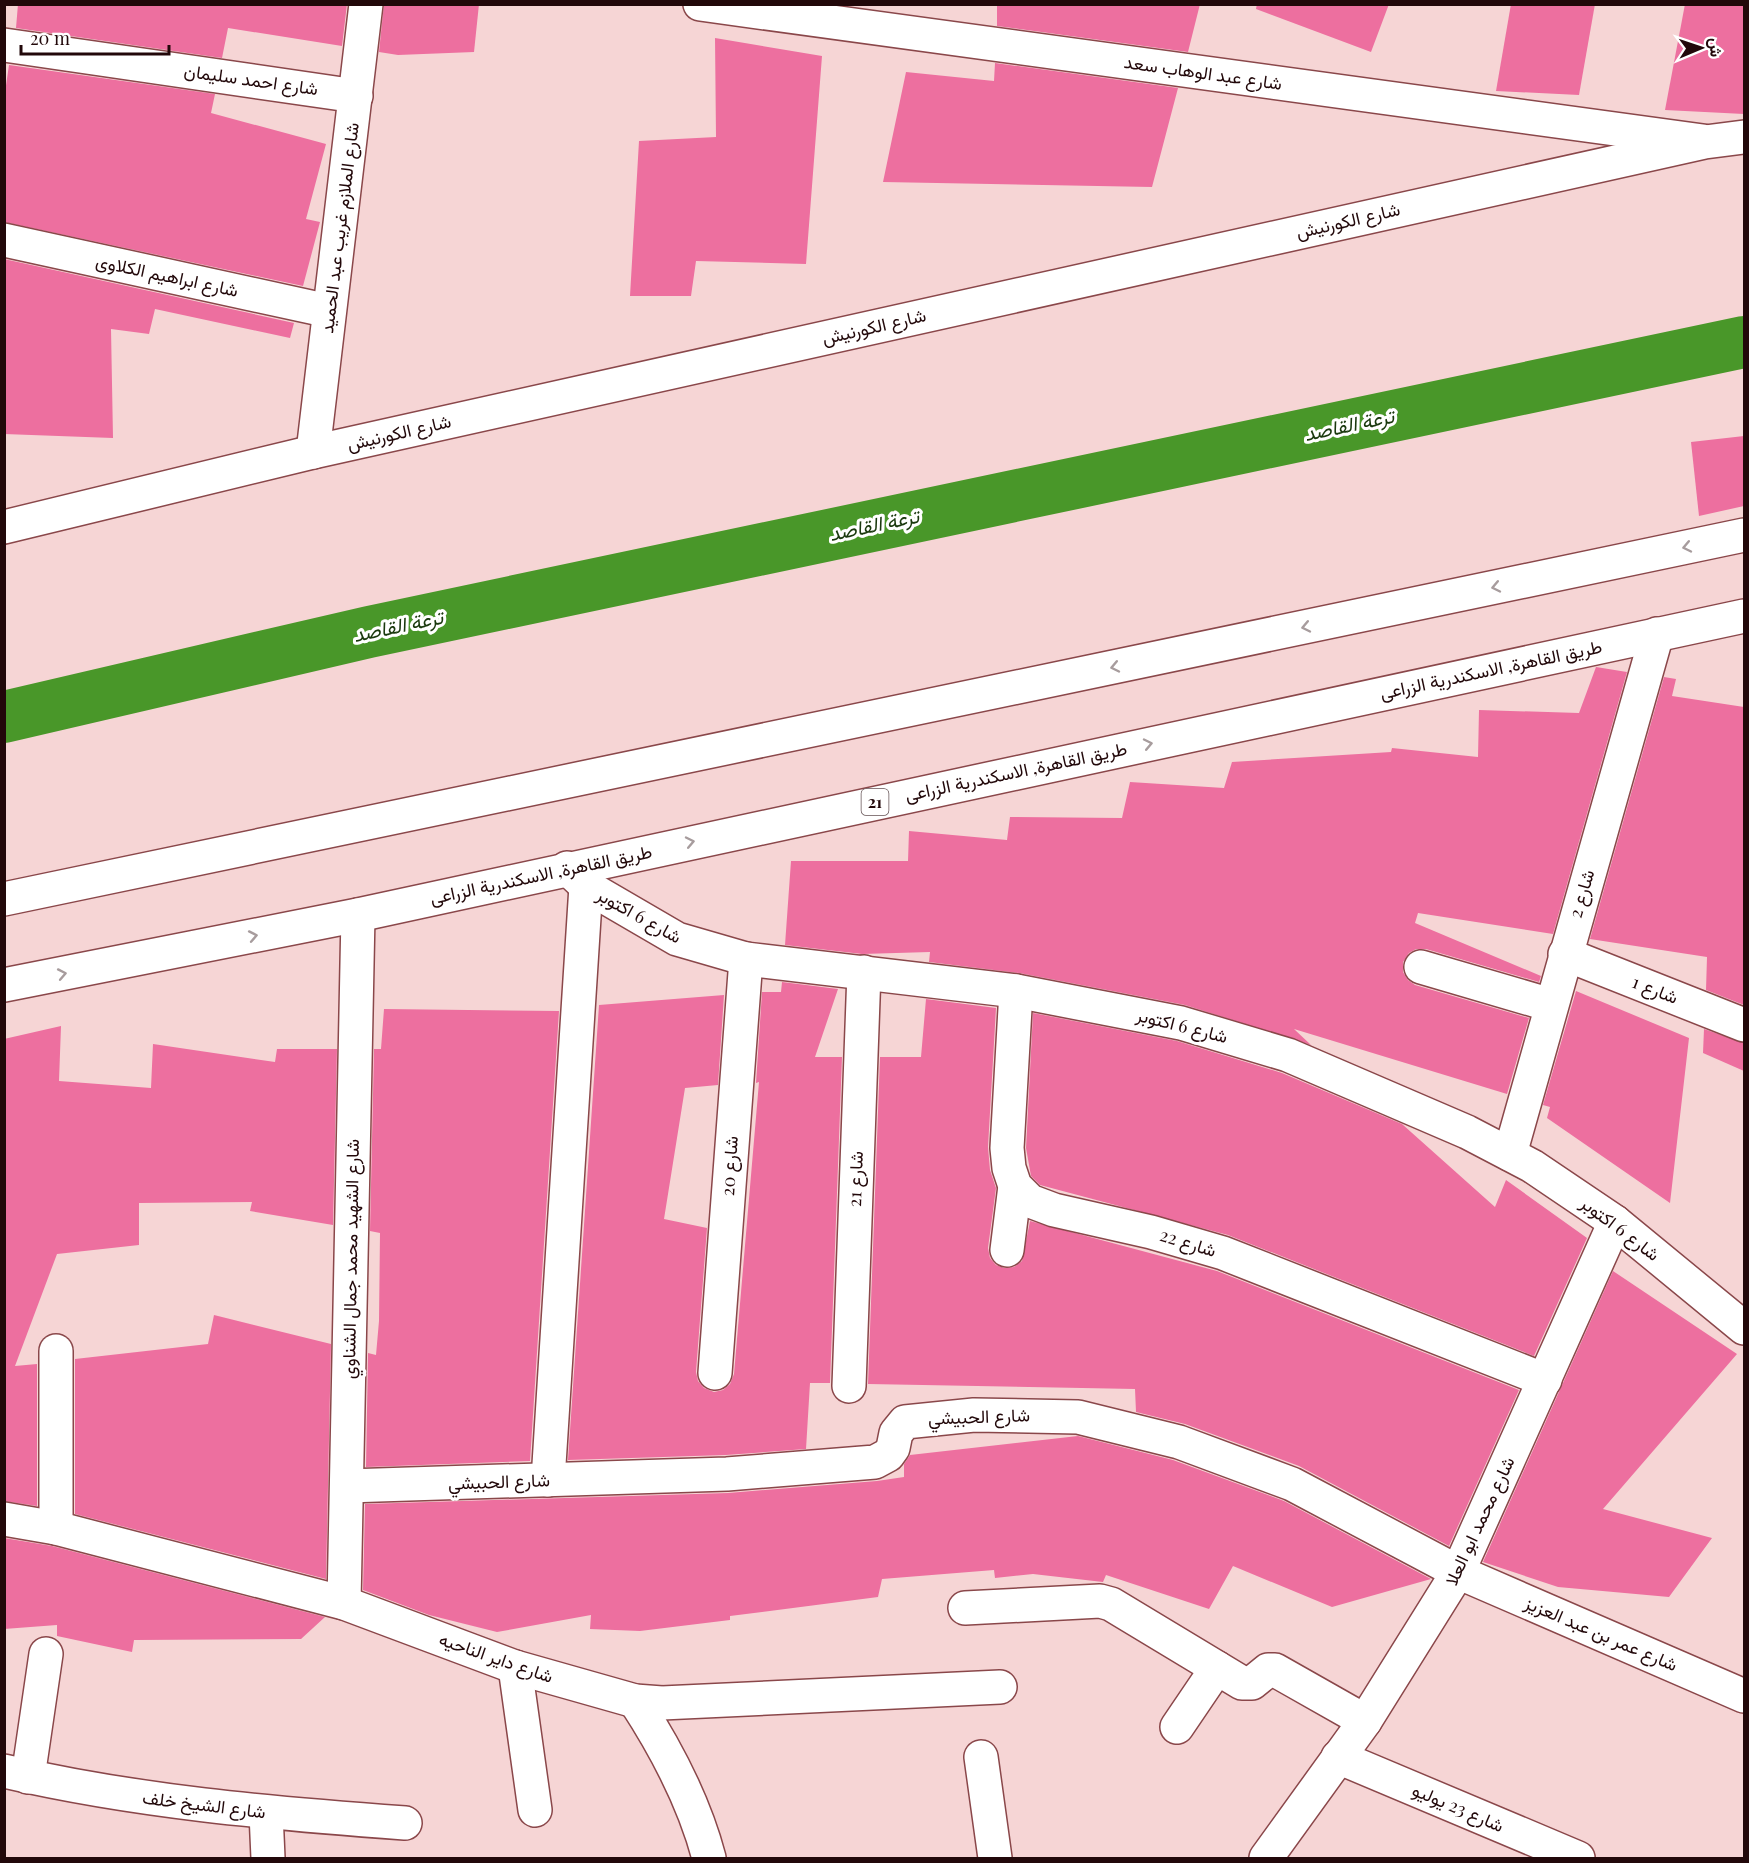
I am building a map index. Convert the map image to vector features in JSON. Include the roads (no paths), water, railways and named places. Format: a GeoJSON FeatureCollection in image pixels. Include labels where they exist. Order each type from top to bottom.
{"type":"FeatureCollection","features":[{"type":"Feature","properties":{"kind":"main road","name":"شارع الملازم غريب عبد الحميد"},"geometry":{"type":"LineString","coordinates":[[313,452],[366,4]]}},
{"type":"Feature","properties":{"kind":"main road","name":"شارع عبد الوهاب سعد"},"geometry":{"type":"LineString","coordinates":[[700,4],[1705,142]]}},
{"type":"Feature","properties":{"kind":"main road","name":"شارع احمد سليمان"},"geometry":{"type":"LineString","coordinates":[[4,45],[356,96]]}},
{"type":"Feature","properties":{"kind":"main road","name":"شارع الكورنيش"},"geometry":{"type":"LineString","coordinates":[[4,527],[313,452],[1705,142],[1744,137]]}},
{"type":"Feature","properties":{"kind":"main road","name":"شارع ابراهيم الكلاوى"},"geometry":{"type":"LineString","coordinates":[[4,240],[329,311]]}},
{"type":"Feature","properties":{"kind":"main road"},"geometry":{"type":"LineString","coordinates":[[4,899],[1744,535]]}},
{"type":"Feature","properties":{"kind":"main road","name":"طريق القاهرة, الاسكندرية الزراعى"},"geometry":{"type":"LineString","coordinates":[[4,985],[358,915],[577,877],[1744,616]]}},
{"type":"Feature","properties":{"kind":"main road","name":"شارع 2"},"geometry":{"type":"LineString","coordinates":[[1510,1154],[1657,634]]}},
{"type":"Feature","properties":{"kind":"main road"},"geometry":{"type":"LineString","coordinates":[[548,1480],[577,877]]}},
{"type":"Feature","properties":{"kind":"main road","name":"شارع 6 اكتوبر"},"geometry":{"type":"LineString","coordinates":[[577,877],[677,939],[746,959],[1016,991],[1181,1023],[1288,1055],[1467,1132],[1532,1166],[1615,1222],[1744,1328]]}},
{"type":"Feature","properties":{"kind":"main road","name":"شارع الشهيد محمد جمال الشناوي"},"geometry":{"type":"LineString","coordinates":[[344,1603],[358,915]]}},
{"type":"Feature","properties":{"kind":"main road","name":"شارع 1"},"geometry":{"type":"LineString","coordinates":[[1565,954],[1744,1025]]}},
{"type":"Feature","properties":{"kind":"main road","name":"شارع 20"},"geometry":{"type":"LineString","coordinates":[[715,1373],[746,959]]}},
{"type":"Feature","properties":{"kind":"main road"},"geometry":{"type":"LineString","coordinates":[[1421,967],[1551,1005]]}},
{"type":"Feature","properties":{"kind":"main road","name":"شارع 21"},"geometry":{"type":"LineString","coordinates":[[849,1386],[864,972]]}},
{"type":"Feature","properties":{"kind":"main road"},"geometry":{"type":"LineString","coordinates":[[1007,1250],[1015,1186],[1009,1168],[1007,1148],[1016,991]]}},
{"type":"Feature","properties":{"kind":"main road","name":"شارع 22"},"geometry":{"type":"LineString","coordinates":[[1015,1186],[1030,1201],[1054,1210],[1151,1232],[1223,1254],[1545,1380]]}},
{"type":"Feature","properties":{"kind":"main road","name":"شارع محمد ابو العلا"},"geometry":{"type":"LineString","coordinates":[[1266,1858],[1365,1721],[1458,1572],[1615,1222]]}},
{"type":"Feature","properties":{"kind":"main road"},"geometry":{"type":"LineString","coordinates":[[56,1351],[56,1528]]}},
{"type":"Feature","properties":{"kind":"main road","name":"شارع الحبيشي"},"geometry":{"type":"LineString","coordinates":[[346,1486],[727,1474],[875,1462],[888,1455],[893,1448],[896,1433],[905,1422],[912,1420],[974,1415],[1078,1417],[1179,1442],[1292,1484],[1458,1572]]}},
{"type":"Feature","properties":{"kind":"main road","name":"شارع داير الناحيه"},"geometry":{"type":"LineString","coordinates":[[4,1519],[56,1528],[344,1603],[515,1667],[634,1701],[662,1703],[1000,1687]]}},
{"type":"Feature","properties":{"kind":"main road","name":"شارع عمر بن عبد العزيز"},"geometry":{"type":"LineString","coordinates":[[1458,1572],[1744,1696]]}},
{"type":"Feature","properties":{"kind":"main road"},"geometry":{"type":"LineString","coordinates":[[965,1608],[1100,1601],[1111,1604],[1247,1684],[1256,1681],[1268,1670],[1275,1670],[1365,1721]]}},
{"type":"Feature","properties":{"kind":"main road"},"geometry":{"type":"LineString","coordinates":[[16,1774],[45,1654]]}},
{"type":"Feature","properties":{"kind":"main road"},"geometry":{"type":"LineString","coordinates":[[515,1667],[535,1810]]}},
{"type":"Feature","properties":{"kind":"main road"},"geometry":{"type":"LineString","coordinates":[[1177,1727],[1218,1668]]}},
{"type":"Feature","properties":{"kind":"main road"},"geometry":{"type":"LineString","coordinates":[[634,1701],[665,1747],[689,1798],[709,1858]]}},
{"type":"Feature","properties":{"kind":"main road"},"geometry":{"type":"LineString","coordinates":[[981,1757],[995,1858]]}},
{"type":"Feature","properties":{"kind":"main road","name":"شارع 23 يوليو"},"geometry":{"type":"LineString","coordinates":[[1338,1757],[1578,1858]]}},
{"type":"Feature","properties":{"kind":"main road","name":"شارع الشيخ خلف"},"geometry":{"type":"LineString","coordinates":[[16,1774],[78,1788],[173,1803],[266,1813],[405,1823]]}},
{"type":"Feature","properties":{"kind":"main road"},"geometry":{"type":"LineString","coordinates":[[266,1813],[268,1858]]}},
{"type":"Feature","properties":{"kind":"waterway","name":"ترعة القاصد"},"geometry":{"type":"LineString","coordinates":[[4,717],[369,632],[1744,342]]}}]}
